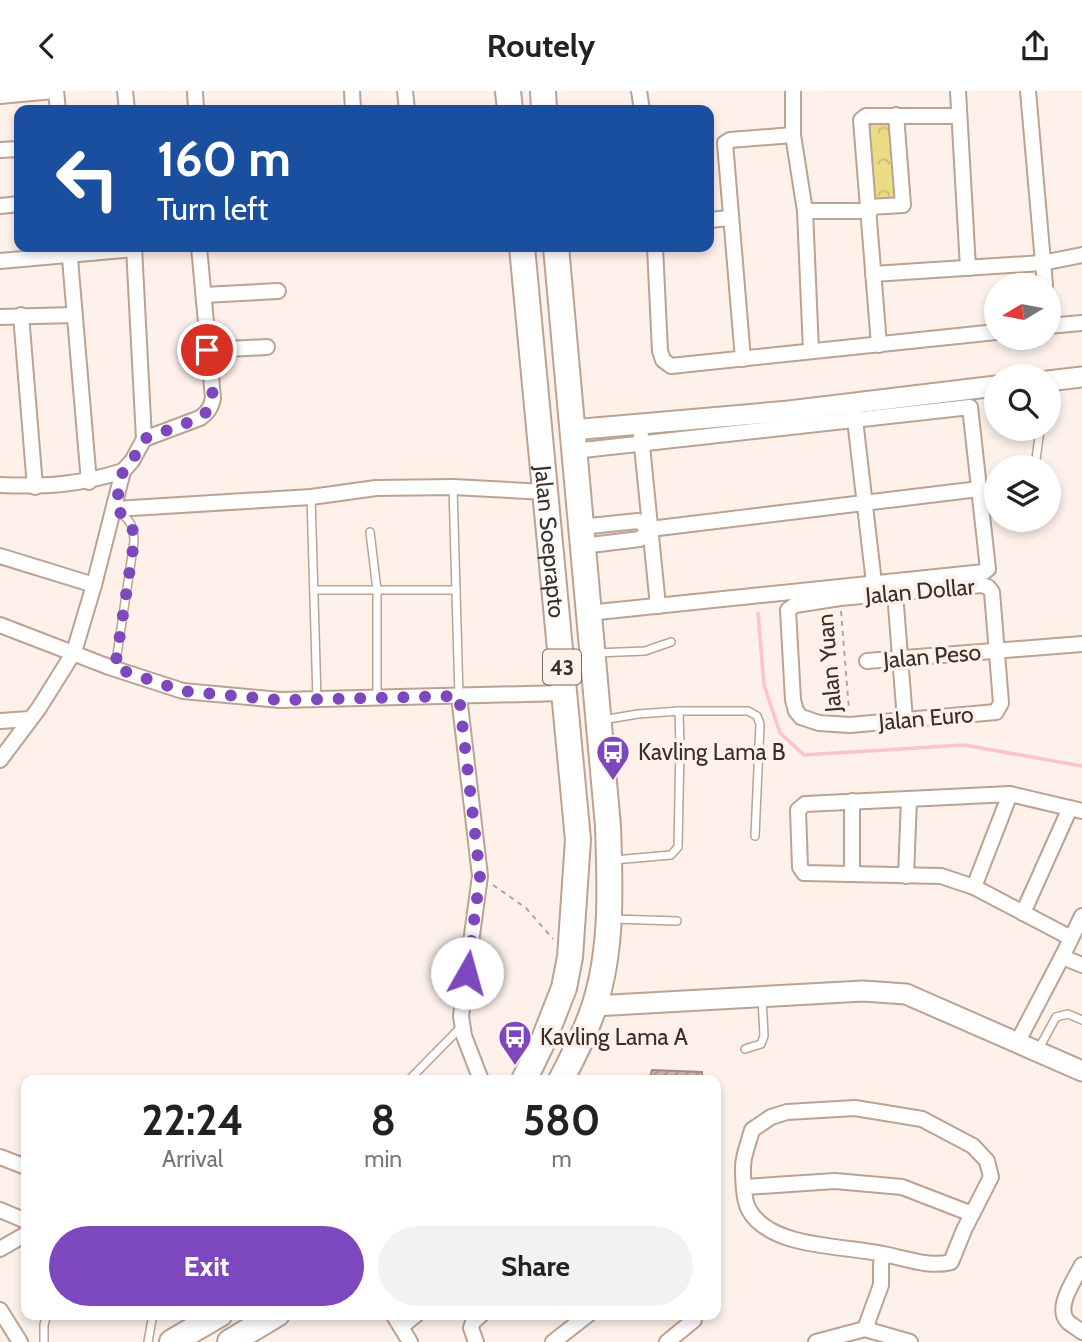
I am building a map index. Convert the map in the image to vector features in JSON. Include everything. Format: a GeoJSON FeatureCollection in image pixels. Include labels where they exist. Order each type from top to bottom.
{"type":"FeatureCollection","features":[{"type":"Feature","properties":{"kind":"highway","name":"Jalan Soeprapto"},"geometry":{"type":"LineString","coordinates":[[522,252],[578,840],[570,957],[564,988],[526,1075]]}},
{"type":"Feature","properties":{"kind":"highway","name":"Jalan Soeprapto"},"geometry":{"type":"LineString","coordinates":[[556,252],[609,860],[608,941],[594,1006],[563,1075]]}},
{"type":"Feature","properties":{"kind":"highway"},"geometry":{"type":"LineString","coordinates":[[172,1342],[210,1320]]}},
{"type":"Feature","properties":{"kind":"highway"},"geometry":{"type":"LineString","coordinates":[[230,1342],[254,1332],[269,1320]]}},
{"type":"Feature","properties":{"kind":"street"},"geometry":{"type":"LineString","coordinates":[[0,96],[54,91]]}},
{"type":"Feature","properties":{"kind":"street"},"geometry":{"type":"LineString","coordinates":[[793,91],[793,135],[805,211],[811,351]]}},
{"type":"Feature","properties":{"kind":"street"},"geometry":{"type":"LineString","coordinates":[[958,91],[968,268]]}},
{"type":"Feature","properties":{"kind":"street"},"geometry":{"type":"LineString","coordinates":[[1028,91],[1043,273]]}},
{"type":"Feature","properties":{"kind":"street"},"geometry":{"type":"LineString","coordinates":[[805,211],[903,205],[896,115]]}},
{"type":"Feature","properties":{"kind":"street"},"geometry":{"type":"LineString","coordinates":[[880,345],[861,120],[866,116],[960,115]]}},
{"type":"Feature","properties":{"kind":"street"},"geometry":{"type":"LineString","coordinates":[[743,359],[726,141],[793,135]]}},
{"type":"Feature","properties":{"kind":"street"},"geometry":{"type":"LineString","coordinates":[[714,220],[730,218]]}},
{"type":"Feature","properties":{"kind":"street"},"geometry":{"type":"LineString","coordinates":[[0,261],[56,252]]}},
{"type":"Feature","properties":{"kind":"street"},"geometry":{"type":"LineString","coordinates":[[69,252],[89,482]]}},
{"type":"Feature","properties":{"kind":"street"},"geometry":{"type":"LineString","coordinates":[[0,485],[36,487],[89,482],[123,471],[132,461],[144,439],[134,252]]}},
{"type":"Feature","properties":{"kind":"street"},"geometry":{"type":"LineString","coordinates":[[144,439],[200,418],[207,413],[213,398],[200,252]]}},
{"type":"Feature","properties":{"kind":"street"},"geometry":{"type":"LineString","coordinates":[[655,252],[660,351],[667,365],[671,366],[984,333]]}},
{"type":"Feature","properties":{"kind":"street"},"geometry":{"type":"LineString","coordinates":[[873,274],[1042,263],[1082,255]]}},
{"type":"Feature","properties":{"kind":"street"},"geometry":{"type":"LineString","coordinates":[[204,295],[278,291]]}},
{"type":"Feature","properties":{"kind":"street"},"geometry":{"type":"LineString","coordinates":[[21,315],[36,487]]}},
{"type":"Feature","properties":{"kind":"street"},"geometry":{"type":"LineString","coordinates":[[0,317],[74,315]]}},
{"type":"Feature","properties":{"kind":"street"},"geometry":{"type":"LineString","coordinates":[[1061,323],[1082,323]]}},
{"type":"Feature","properties":{"kind":"street"},"geometry":{"type":"LineString","coordinates":[[207,350],[267,347]]}},
{"type":"Feature","properties":{"kind":"street"},"geometry":{"type":"LineString","coordinates":[[1061,379],[1082,377]]}},
{"type":"Feature","properties":{"kind":"street"},"geometry":{"type":"LineString","coordinates":[[854,411],[984,388]]}},
{"type":"Feature","properties":{"kind":"street"},"geometry":{"type":"LineString","coordinates":[[573,441],[640,434],[789,411],[970,407],[988,569],[984,572],[588,613]]}},
{"type":"Feature","properties":{"kind":"street"},"geometry":{"type":"LineString","coordinates":[[854,411],[874,583]]}},
{"type":"Feature","properties":{"kind":"street"},"geometry":{"type":"LineString","coordinates":[[640,434],[659,606]]}},
{"type":"Feature","properties":{"kind":"street"},"geometry":{"type":"LineString","coordinates":[[0,760],[74,652],[115,509],[123,471]]}},
{"type":"Feature","properties":{"kind":"street"},"geometry":{"type":"LineString","coordinates":[[115,509],[311,497],[376,488],[453,487],[545,492]]}},
{"type":"Feature","properties":{"kind":"street"},"geometry":{"type":"LineString","coordinates":[[581,536],[638,521],[650,529],[979,489]]}},
{"type":"Feature","properties":{"kind":"street"},"geometry":{"type":"LineString","coordinates":[[0,556],[94,585]]}},
{"type":"Feature","properties":{"kind":"street","name":"Jalan Dollar"},"geometry":{"type":"LineString","coordinates":[[796,711],[793,700],[788,610],[795,605],[986,586],[992,591],[998,650]]}},
{"type":"Feature","properties":{"kind":"street"},"geometry":{"type":"LineString","coordinates":[[895,593],[905,720]]}},
{"type":"Feature","properties":{"kind":"street"},"geometry":{"type":"LineString","coordinates":[[0,625],[183,691],[280,700],[564,693]]}},
{"type":"Feature","properties":{"kind":"street","name":"Jalan Peso"},"geometry":{"type":"LineString","coordinates":[[867,661],[1082,644]]}},
{"type":"Feature","properties":{"kind":"street","name":"Jalan Euro"},"geometry":{"type":"LineString","coordinates":[[796,711],[802,717],[818,723],[850,725],[996,712],[1001,703],[998,650]]}},
{"type":"Feature","properties":{"kind":"street"},"geometry":{"type":"LineString","coordinates":[[459,696],[480,876],[467,965],[462,1026],[479,1075]]}},
{"type":"Feature","properties":{"kind":"street"},"geometry":{"type":"LineString","coordinates":[[0,720],[30,719]]}},
{"type":"Feature","properties":{"kind":"street"},"geometry":{"type":"LineString","coordinates":[[974,887],[1010,794]]}},
{"type":"Feature","properties":{"kind":"street"},"geometry":{"type":"LineString","coordinates":[[1023,913],[1076,809],[1010,794],[805,804],[798,810],[802,872],[941,876],[974,887],[1023,913],[1071,938]]}},
{"type":"Feature","properties":{"kind":"street"},"geometry":{"type":"LineString","coordinates":[[906,876],[909,799]]}},
{"type":"Feature","properties":{"kind":"street"},"geometry":{"type":"LineString","coordinates":[[852,801],[852,874]]}},
{"type":"Feature","properties":{"kind":"street"},"geometry":{"type":"LineString","coordinates":[[1017,1043],[1082,916]]}},
{"type":"Feature","properties":{"kind":"street"},"geometry":{"type":"LineString","coordinates":[[1062,957],[1082,965]]}},
{"type":"Feature","properties":{"kind":"street"},"geometry":{"type":"LineString","coordinates":[[594,1006],[863,991],[906,994],[1082,1072]]}},
{"type":"Feature","properties":{"kind":"street"},"geometry":{"type":"LineString","coordinates":[[855,1108],[922,1119],[973,1146],[987,1161],[991,1177],[972,1214],[951,1262],[941,1265],[791,1239],[768,1229],[747,1207],[743,1165],[752,1130],[771,1117],[788,1112],[855,1108]]}},
{"type":"Feature","properties":{"kind":"street"},"geometry":{"type":"LineString","coordinates":[[0,1157],[21,1165]]}},
{"type":"Feature","properties":{"kind":"street"},"geometry":{"type":"LineString","coordinates":[[745,1187],[835,1181],[902,1187],[972,1214]]}},
{"type":"Feature","properties":{"kind":"street"},"geometry":{"type":"LineString","coordinates":[[0,1210],[21,1219]]}},
{"type":"Feature","properties":{"kind":"street"},"geometry":{"type":"LineString","coordinates":[[0,1249],[21,1237]]}},
{"type":"Feature","properties":{"kind":"street"},"geometry":{"type":"LineString","coordinates":[[865,1329],[881,1285],[883,1254]]}},
{"type":"Feature","properties":{"kind":"street"},"geometry":{"type":"LineString","coordinates":[[1082,1265],[1063,1304],[1063,1313],[1066,1320],[1082,1332]]}},
{"type":"Feature","properties":{"kind":"street"},"geometry":{"type":"LineString","coordinates":[[0,1310],[20,1342]]}},
{"type":"Feature","properties":{"kind":"street"},"geometry":{"type":"LineString","coordinates":[[397,1320],[410,1342]]}},
{"type":"Feature","properties":{"kind":"street"},"geometry":{"type":"LineString","coordinates":[[475,1320],[471,1328],[476,1342]]}},
{"type":"Feature","properties":{"kind":"street"},"geometry":{"type":"LineString","coordinates":[[553,1342],[581,1320]]}},
{"type":"Feature","properties":{"kind":"street"},"geometry":{"type":"LineString","coordinates":[[667,1342],[690,1326],[694,1320]]}},
{"type":"Feature","properties":{"kind":"street"},"geometry":{"type":"LineString","coordinates":[[816,1342],[865,1329],[910,1342]]}},
{"type":"Feature","properties":{"kind":"lane"},"geometry":{"type":"LineString","coordinates":[[453,487],[459,696]]}},
{"type":"Feature","properties":{"kind":"lane"},"geometry":{"type":"LineString","coordinates":[[311,497],[317,699]]}},
{"type":"Feature","properties":{"kind":"lane"},"geometry":{"type":"LineString","coordinates":[[115,509],[127,517],[134,530],[133,556],[115,668]]}},
{"type":"Feature","properties":{"kind":"lane"},"geometry":{"type":"LineString","coordinates":[[370,532],[377,590],[377,698]]}},
{"type":"Feature","properties":{"kind":"lane"},"geometry":{"type":"LineString","coordinates":[[314,590],[456,590]]}},
{"type":"Feature","properties":{"kind":"lane"},"geometry":{"type":"LineString","coordinates":[[592,653],[645,650],[671,642]]}},
{"type":"Feature","properties":{"kind":"lane"},"geometry":{"type":"LineString","coordinates":[[598,721],[678,711],[748,711],[757,716],[760,724],[755,836]]}},
{"type":"Feature","properties":{"kind":"lane"},"geometry":{"type":"LineString","coordinates":[[609,860],[671,855],[678,847],[678,711]]}},
{"type":"Feature","properties":{"kind":"lane"},"geometry":{"type":"LineString","coordinates":[[608,919],[677,922]]}},
{"type":"Feature","properties":{"kind":"lane"},"geometry":{"type":"LineString","coordinates":[[745,1049],[761,1044],[764,1037],[762,996]]}},
{"type":"Feature","properties":{"kind":"lane"},"geometry":{"type":"LineString","coordinates":[[1037,1052],[1056,1017],[1068,1014],[1082,1020]]}},
{"type":"Feature","properties":{"kind":"lane"},"geometry":{"type":"LineString","coordinates":[[414,1075],[462,1026]]}},
{"type":"Feature","properties":{"kind":"lane"},"geometry":{"type":"LineString","coordinates":[[44,1342],[45,1320]]}},
{"type":"Feature","properties":{"kind":"lane"},"geometry":{"type":"LineString","coordinates":[[148,1342],[152,1320]]}},
{"type":"Feature","properties":{"kind":"path","name":"Jalan Yuan"},"geometry":{"type":"LineString","coordinates":[[839,599],[850,725]]}},
{"type":"Feature","properties":{"kind":"path"},"geometry":{"type":"LineString","coordinates":[[480,876],[526,908],[570,957]]}},
{"type":"Feature","properties":{"kind":"green space"},"geometry":{"type":"Polygon","coordinates":[[[896,115],[903,205],[870,207],[862,119],[896,115]]]}},
{"type":"Feature","properties":{"kind":"building"},"geometry":{"type":"Polygon","coordinates":[[[652,1070],[702,1072],[702,1075],[650,1075],[652,1070]]]}},
{"type":"Feature","properties":{"kind":"waterway"},"geometry":{"type":"LineString","coordinates":[[758,613],[764,685],[780,733],[804,755],[964,745],[1082,766]]}},
{"type":"Feature","properties":{"kind":"place","name":"Kavling Lama B"},"geometry":{"type":"Point","coordinates":[613,782]}},
{"type":"Feature","properties":{"kind":"place","name":"Kavling Lama A"},"geometry":{"type":"Point","coordinates":[515,1067]}},
{"type":"Feature","properties":{"kind":"route"},"geometry":{"type":"LineString","coordinates":[[207,350],[213,398],[207,413],[144,439],[123,471],[115,509],[127,517],[134,530],[134,542],[115,668],[183,691],[280,700],[459,696],[480,876],[467,973]]}}]}
